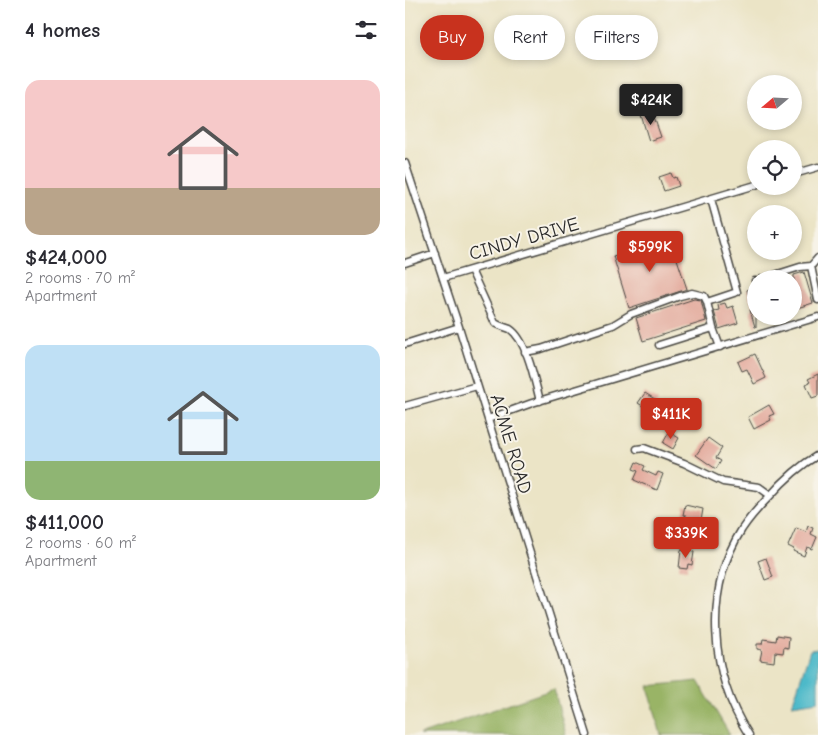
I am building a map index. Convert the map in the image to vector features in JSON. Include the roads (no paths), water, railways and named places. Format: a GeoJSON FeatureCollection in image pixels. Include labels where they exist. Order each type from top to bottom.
{"type":"FeatureCollection","features":[{"type":"Feature","properties":{"kind":"street","name":"ACME ROAD"},"geometry":{"type":"LineString","coordinates":[[405,164],[459,327],[587,735]]}},
{"type":"Feature","properties":{"kind":"street"},"geometry":{"type":"LineString","coordinates":[[802,172],[818,167]]}},
{"type":"Feature","properties":{"kind":"street","name":"CINDY DRIVE"},"geometry":{"type":"LineString","coordinates":[[443,278],[747,189]]}},
{"type":"Feature","properties":{"kind":"street"},"geometry":{"type":"LineString","coordinates":[[707,302],[737,292],[711,199]]}},
{"type":"Feature","properties":{"kind":"street"},"geometry":{"type":"LineString","coordinates":[[405,263],[435,253]]}},
{"type":"Feature","properties":{"kind":"street"},"geometry":{"type":"LineString","coordinates":[[790,270],[811,266],[818,258]]}},
{"type":"Feature","properties":{"kind":"street"},"geometry":{"type":"LineString","coordinates":[[811,266],[818,300]]}},
{"type":"Feature","properties":{"kind":"street"},"geometry":{"type":"LineString","coordinates":[[471,270],[495,323],[510,330],[519,339],[525,352],[540,401]]}},
{"type":"Feature","properties":{"kind":"street"},"geometry":{"type":"LineString","coordinates":[[525,352],[541,349],[605,328],[631,314],[692,293],[704,296],[720,347]]}},
{"type":"Feature","properties":{"kind":"street"},"geometry":{"type":"LineString","coordinates":[[488,419],[540,401],[818,317]]}},
{"type":"Feature","properties":{"kind":"street"},"geometry":{"type":"LineString","coordinates":[[405,344],[459,327]]}},
{"type":"Feature","properties":{"kind":"street"},"geometry":{"type":"LineString","coordinates":[[659,345],[713,328]]}},
{"type":"Feature","properties":{"kind":"street"},"geometry":{"type":"LineString","coordinates":[[405,406],[477,386]]}},
{"type":"Feature","properties":{"kind":"street"},"geometry":{"type":"LineString","coordinates":[[637,449],[644,448],[684,463],[719,481],[759,487],[770,495]]}},
{"type":"Feature","properties":{"kind":"street"},"geometry":{"type":"LineString","coordinates":[[749,735],[732,705],[722,674],[716,636],[716,616],[722,578],[733,547],[742,529],[770,495],[803,464],[818,455]]}},
{"type":"Feature","properties":{"kind":"water"},"geometry":{"type":"Polygon","coordinates":[[[818,649],[818,701],[792,705],[810,650],[818,649]]]}}]}
